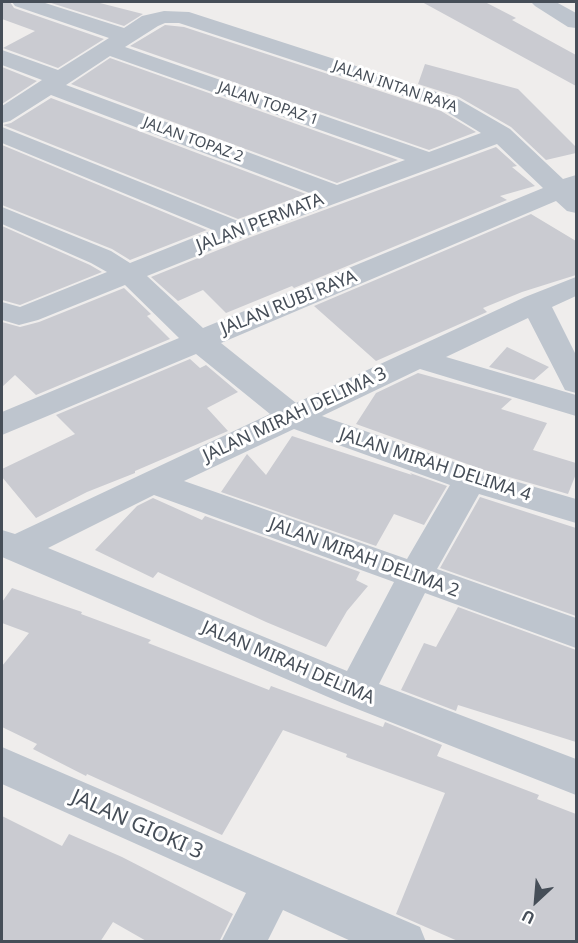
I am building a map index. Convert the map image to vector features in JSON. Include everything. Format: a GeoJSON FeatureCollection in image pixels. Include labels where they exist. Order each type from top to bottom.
{"type":"FeatureCollection","features":[{"type":"Feature","properties":{"kind":"street","name":"JALAN TOPAZ 1"},"geometry":{"type":"LineString","coordinates":[[22,2],[117,42],[428,160]]}},
{"type":"Feature","properties":{"kind":"street"},"geometry":{"type":"LineString","coordinates":[[542,2],[576,22]]}},
{"type":"Feature","properties":{"kind":"street","name":"JALAN INTAN RAYA"},"geometry":{"type":"LineString","coordinates":[[117,42],[156,19],[185,18],[450,104],[501,134],[571,193]]}},
{"type":"Feature","properties":{"kind":"street"},"geometry":{"type":"LineString","coordinates":[[2,116],[117,42]]}},
{"type":"Feature","properties":{"kind":"street","name":"JALAN TOPAZ 2"},"geometry":{"type":"LineString","coordinates":[[2,57],[54,82],[337,194]]}},
{"type":"Feature","properties":{"kind":"street"},"geometry":{"type":"LineString","coordinates":[[2,134],[237,230]]}},
{"type":"Feature","properties":{"kind":"street","name":"JALAN PERMATA"},"geometry":{"type":"LineString","coordinates":[[10,313],[129,274],[237,230],[501,134]]}},
{"type":"Feature","properties":{"kind":"street","name":"JALAN RUBI RAYA"},"geometry":{"type":"LineString","coordinates":[[2,424],[198,340],[571,193]]}},
{"type":"Feature","properties":{"kind":"street","name":"JALAN MIRAH DELIMA 4"},"geometry":{"type":"LineString","coordinates":[[2,215],[101,257],[129,274],[198,340],[293,417],[470,480],[576,511]]}},
{"type":"Feature","properties":{"kind":"street","name":"JALAN MIRAH DELIMA 3"},"geometry":{"type":"LineString","coordinates":[[8,546],[152,482],[576,285]]}},
{"type":"Feature","properties":{"kind":"street"},"geometry":{"type":"LineString","coordinates":[[535,303],[576,383]]}},
{"type":"Feature","properties":{"kind":"street"},"geometry":{"type":"LineString","coordinates":[[416,358],[576,406]]}},
{"type":"Feature","properties":{"kind":"street"},"geometry":{"type":"LineString","coordinates":[[2,398],[32,411]]}},
{"type":"Feature","properties":{"kind":"street"},"geometry":{"type":"LineString","coordinates":[[356,692],[415,577],[470,480]]}},
{"type":"Feature","properties":{"kind":"street","name":"JALAN MIRAH DELIMA 2"},"geometry":{"type":"LineString","coordinates":[[152,482],[576,633]]}},
{"type":"Feature","properties":{"kind":"street","name":"JALAN MIRAH DELIMA"},"geometry":{"type":"LineString","coordinates":[[8,546],[356,692],[576,777]]}},
{"type":"Feature","properties":{"kind":"street","name":"JALAN GIOKI 3"},"geometry":{"type":"LineString","coordinates":[[2,765],[404,942]]}},
{"type":"Feature","properties":{"kind":"street"},"geometry":{"type":"LineString","coordinates":[[243,942],[273,886]]}},
{"type":"Feature","properties":{"kind":"building"},"geometry":{"type":"Polygon","coordinates":[[[2,2],[10,2],[14,8],[104,39],[58,68],[3,48],[35,31],[2,19],[2,2]]]}},
{"type":"Feature","properties":{"kind":"building"},"geometry":{"type":"Polygon","coordinates":[[[48,2],[96,2],[143,14],[124,26],[48,2]]]}},
{"type":"Feature","properties":{"kind":"building"},"geometry":{"type":"Polygon","coordinates":[[[422,2],[485,2],[516,18],[512,20],[576,55],[576,86],[422,2]]]}},
{"type":"Feature","properties":{"kind":"building"},"geometry":{"type":"Polygon","coordinates":[[[165,25],[184,27],[441,111],[476,132],[429,150],[130,46],[165,25]]]}},
{"type":"Feature","properties":{"kind":"building"},"geometry":{"type":"Polygon","coordinates":[[[110,58],[398,160],[337,183],[71,84],[110,58]]]}},
{"type":"Feature","properties":{"kind":"building"},"geometry":{"type":"Polygon","coordinates":[[[425,64],[518,89],[576,147],[576,153],[546,160],[511,127],[459,97],[418,84],[425,64]]]}},
{"type":"Feature","properties":{"kind":"building"},"geometry":{"type":"Polygon","coordinates":[[[2,67],[37,81],[2,104],[2,67]]]}},
{"type":"Feature","properties":{"kind":"building"},"geometry":{"type":"Polygon","coordinates":[[[51,98],[306,194],[238,219],[3,125],[11,123],[51,98]]]}},
{"type":"Feature","properties":{"kind":"building"},"geometry":{"type":"Polygon","coordinates":[[[2,145],[207,230],[130,260],[112,249],[2,205],[2,145]]]}},
{"type":"Feature","properties":{"kind":"building"},"geometry":{"type":"Polygon","coordinates":[[[496,147],[517,166],[512,167],[535,186],[500,196],[507,200],[294,288],[292,286],[226,313],[203,290],[178,301],[151,277],[248,238],[496,147]]]}},
{"type":"Feature","properties":{"kind":"building"},"geometry":{"type":"Polygon","coordinates":[[[531,214],[576,241],[576,275],[522,292],[483,308],[487,312],[376,361],[314,306],[531,214]]]}},
{"type":"Feature","properties":{"kind":"building"},"geometry":{"type":"Polygon","coordinates":[[[2,226],[102,272],[20,305],[2,300],[2,226]]]}},
{"type":"Feature","properties":{"kind":"building"},"geometry":{"type":"Polygon","coordinates":[[[124,288],[151,314],[147,316],[170,339],[36,395],[15,375],[2,387],[2,322],[20,327],[39,322],[124,288]]]}},
{"type":"Feature","properties":{"kind":"building"},"geometry":{"type":"Polygon","coordinates":[[[507,347],[549,367],[534,380],[489,367],[507,347]]]}},
{"type":"Feature","properties":{"kind":"building"},"geometry":{"type":"Polygon","coordinates":[[[190,359],[200,368],[206,365],[238,392],[207,408],[228,431],[87,492],[36,518],[2,477],[2,469],[75,434],[56,415],[190,359]]]}},
{"type":"Feature","properties":{"kind":"building"},"geometry":{"type":"Polygon","coordinates":[[[418,373],[512,399],[501,409],[547,423],[533,450],[576,463],[576,474],[568,494],[481,469],[356,424],[376,393],[418,373]]]}},
{"type":"Feature","properties":{"kind":"building"},"geometry":{"type":"Polygon","coordinates":[[[292,436],[447,486],[424,525],[394,514],[376,546],[221,492],[247,454],[266,475],[292,436]]]}},
{"type":"Feature","properties":{"kind":"building"},"geometry":{"type":"Polygon","coordinates":[[[480,497],[576,528],[576,616],[440,568],[480,497]]]}},
{"type":"Feature","properties":{"kind":"building"},"geometry":{"type":"Polygon","coordinates":[[[153,498],[202,520],[205,516],[360,572],[356,580],[368,586],[347,611],[326,647],[158,572],[153,578],[95,550],[137,506],[153,498]]]}},
{"type":"Feature","properties":{"kind":"building"},"geometry":{"type":"Polygon","coordinates":[[[12,588],[82,612],[81,614],[151,640],[148,643],[269,690],[271,686],[383,727],[385,722],[442,745],[437,756],[539,795],[537,799],[576,814],[576,942],[460,942],[396,914],[445,793],[346,757],[347,754],[283,730],[222,835],[87,774],[86,776],[33,749],[37,744],[2,727],[2,666],[29,633],[2,623],[2,602],[12,588]]]}},
{"type":"Feature","properties":{"kind":"building"},"geometry":{"type":"Polygon","coordinates":[[[458,607],[576,650],[576,742],[458,705],[456,711],[401,690],[424,643],[436,647],[458,607]]]}},
{"type":"Feature","properties":{"kind":"building"},"geometry":{"type":"Polygon","coordinates":[[[2,816],[62,846],[69,834],[122,857],[233,914],[219,942],[148,942],[113,922],[100,942],[2,942],[2,816]]]}}]}
